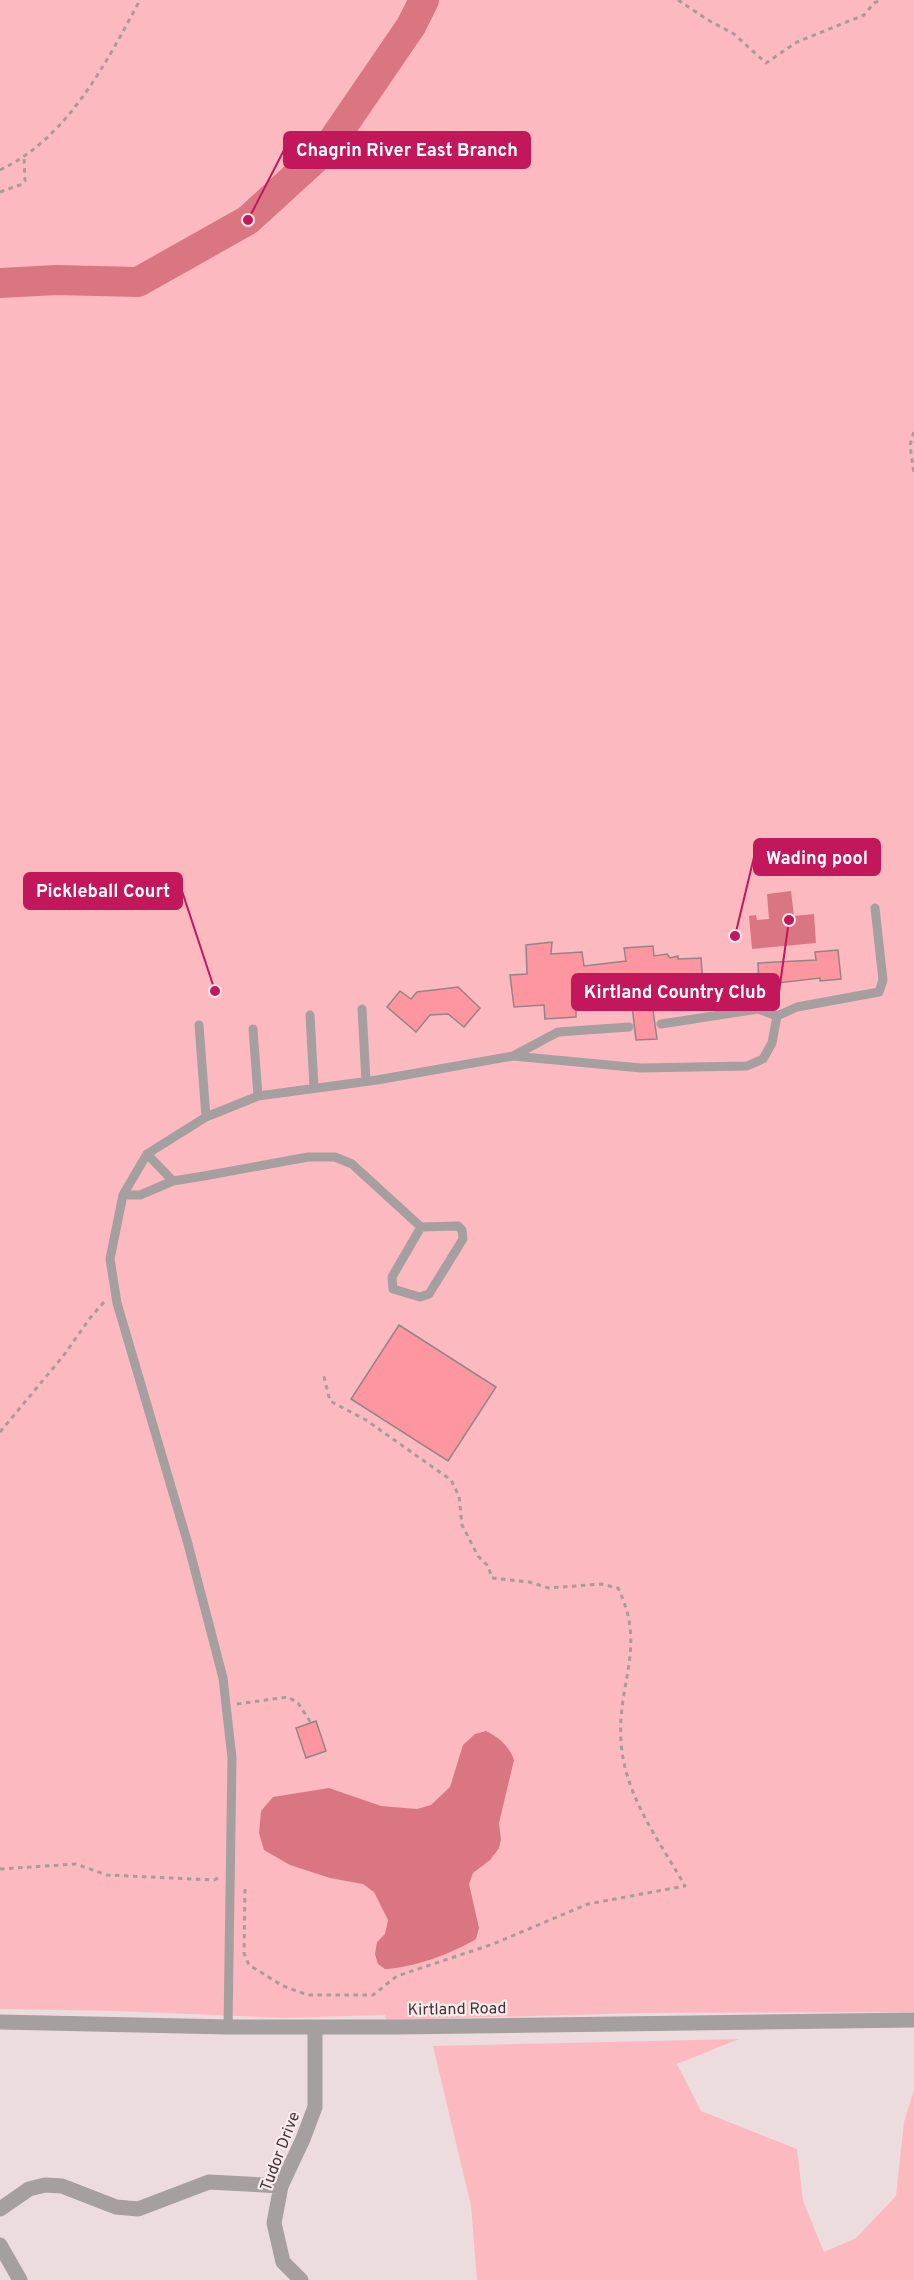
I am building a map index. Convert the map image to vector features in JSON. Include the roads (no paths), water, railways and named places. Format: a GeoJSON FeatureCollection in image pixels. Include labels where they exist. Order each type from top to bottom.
{"type":"FeatureCollection","features":[{"type":"Feature","properties":{"kind":"street","name":"Kirtland Road"},"geometry":{"type":"LineString","coordinates":[[0,2022],[315,2026],[914,2020]]}},
{"type":"Feature","properties":{"kind":"street","name":"Tudor Drive"},"geometry":{"type":"LineString","coordinates":[[301,2280],[283,2262],[274,2223],[281,2186],[315,2107],[315,2026]]}},
{"type":"Feature","properties":{"kind":"street"},"geometry":{"type":"LineString","coordinates":[[0,2208],[29,2189],[45,2185],[62,2186],[116,2207],[138,2209],[209,2182],[281,2186]]}},
{"type":"Feature","properties":{"kind":"street"},"geometry":{"type":"LineString","coordinates":[[0,2245],[20,2280]]}},
{"type":"Feature","properties":{"kind":"lane"},"geometry":{"type":"LineString","coordinates":[[662,1024],[758,1009],[777,1016],[797,1007],[879,992],[883,980],[875,908]]}},
{"type":"Feature","properties":{"kind":"lane"},"geometry":{"type":"LineString","coordinates":[[362,1009],[366,1081]]}},
{"type":"Feature","properties":{"kind":"lane"},"geometry":{"type":"LineString","coordinates":[[310,1016],[314,1087]]}},
{"type":"Feature","properties":{"kind":"lane"},"geometry":{"type":"LineString","coordinates":[[228,2026],[232,1758],[223,1678],[188,1544],[117,1303],[110,1259],[123,1195],[147,1154],[206,1117],[258,1096],[366,1081],[513,1056],[641,1068],[747,1066],[763,1059],[772,1043],[777,1016]]}},
{"type":"Feature","properties":{"kind":"lane"},"geometry":{"type":"LineString","coordinates":[[199,1025],[206,1117]]}},
{"type":"Feature","properties":{"kind":"lane"},"geometry":{"type":"LineString","coordinates":[[513,1056],[558,1032],[630,1027]]}},
{"type":"Feature","properties":{"kind":"lane"},"geometry":{"type":"LineString","coordinates":[[253,1029],[258,1096]]}},
{"type":"Feature","properties":{"kind":"lane"},"geometry":{"type":"LineString","coordinates":[[147,1154],[173,1181]]}},
{"type":"Feature","properties":{"kind":"lane"},"geometry":{"type":"LineString","coordinates":[[123,1195],[140,1195],[173,1181],[308,1157],[335,1157],[352,1164],[421,1227],[458,1226],[462,1230],[463,1239],[429,1294],[420,1297],[393,1288],[392,1277],[421,1227]]}},
{"type":"Feature","properties":{"kind":"waterway"},"geometry":{"type":"LineString","coordinates":[[0,283],[56,280],[138,282],[248,220],[329,146],[411,26],[424,0]]}},
{"type":"Feature","properties":{"kind":"place","name":"Chagrin River East Branch"},"geometry":{"type":"Point","coordinates":[248,220]}},
{"type":"Feature","properties":{"kind":"place","name":"Kirtland Country Club"},"geometry":{"type":"Point","coordinates":[789,920]}},
{"type":"Feature","properties":{"kind":"place","name":"Wading pool"},"geometry":{"type":"Point","coordinates":[735,936]}},
{"type":"Feature","properties":{"kind":"place","name":"Pickleball Court"},"geometry":{"type":"Point","coordinates":[215,991]}}]}
